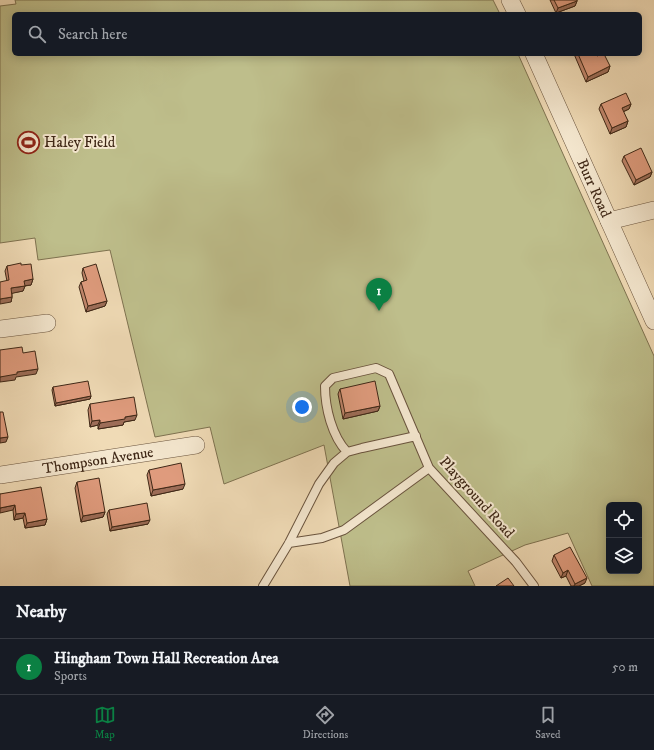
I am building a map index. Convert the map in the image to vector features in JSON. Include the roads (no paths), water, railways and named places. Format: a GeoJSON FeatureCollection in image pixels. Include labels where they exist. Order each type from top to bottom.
{"type":"FeatureCollection","features":[{"type":"Feature","properties":{"kind":"street"},"geometry":{"type":"LineString","coordinates":[[510,0],[516,12]]}},
{"type":"Feature","properties":{"kind":"street","name":"Burr Road"},"geometry":{"type":"LineString","coordinates":[[535,56],[654,321]]}},
{"type":"Feature","properties":{"kind":"street"},"geometry":{"type":"LineString","coordinates":[[609,221],[654,210]]}},
{"type":"Feature","properties":{"kind":"street"},"geometry":{"type":"LineString","coordinates":[[0,329],[47,324]]}},
{"type":"Feature","properties":{"kind":"street","name":"Thompson Avenue"},"geometry":{"type":"LineString","coordinates":[[0,475],[196,445]]}},
{"type":"Feature","properties":{"kind":"lane","name":"Playground Road"},"geometry":{"type":"LineString","coordinates":[[348,452],[340,444],[335,435],[325,398],[325,386],[333,378],[376,368],[389,374],[429,468],[516,562],[534,586]]}},
{"type":"Feature","properties":{"kind":"lane"},"geometry":{"type":"LineString","coordinates":[[263,586],[289,543],[319,484],[334,463],[348,452],[416,436]]}},
{"type":"Feature","properties":{"kind":"lane"},"geometry":{"type":"LineString","coordinates":[[289,543],[322,538],[344,530],[429,468]]}},
{"type":"Feature","properties":{"kind":"place","name":"Haley Field"},"geometry":{"type":"Point","coordinates":[28,142]}},
{"type":"Feature","properties":{"kind":"place","name":"Hingham Town Hall Recreation Area"},"geometry":{"type":"Point","coordinates":[379,311]}}]}
